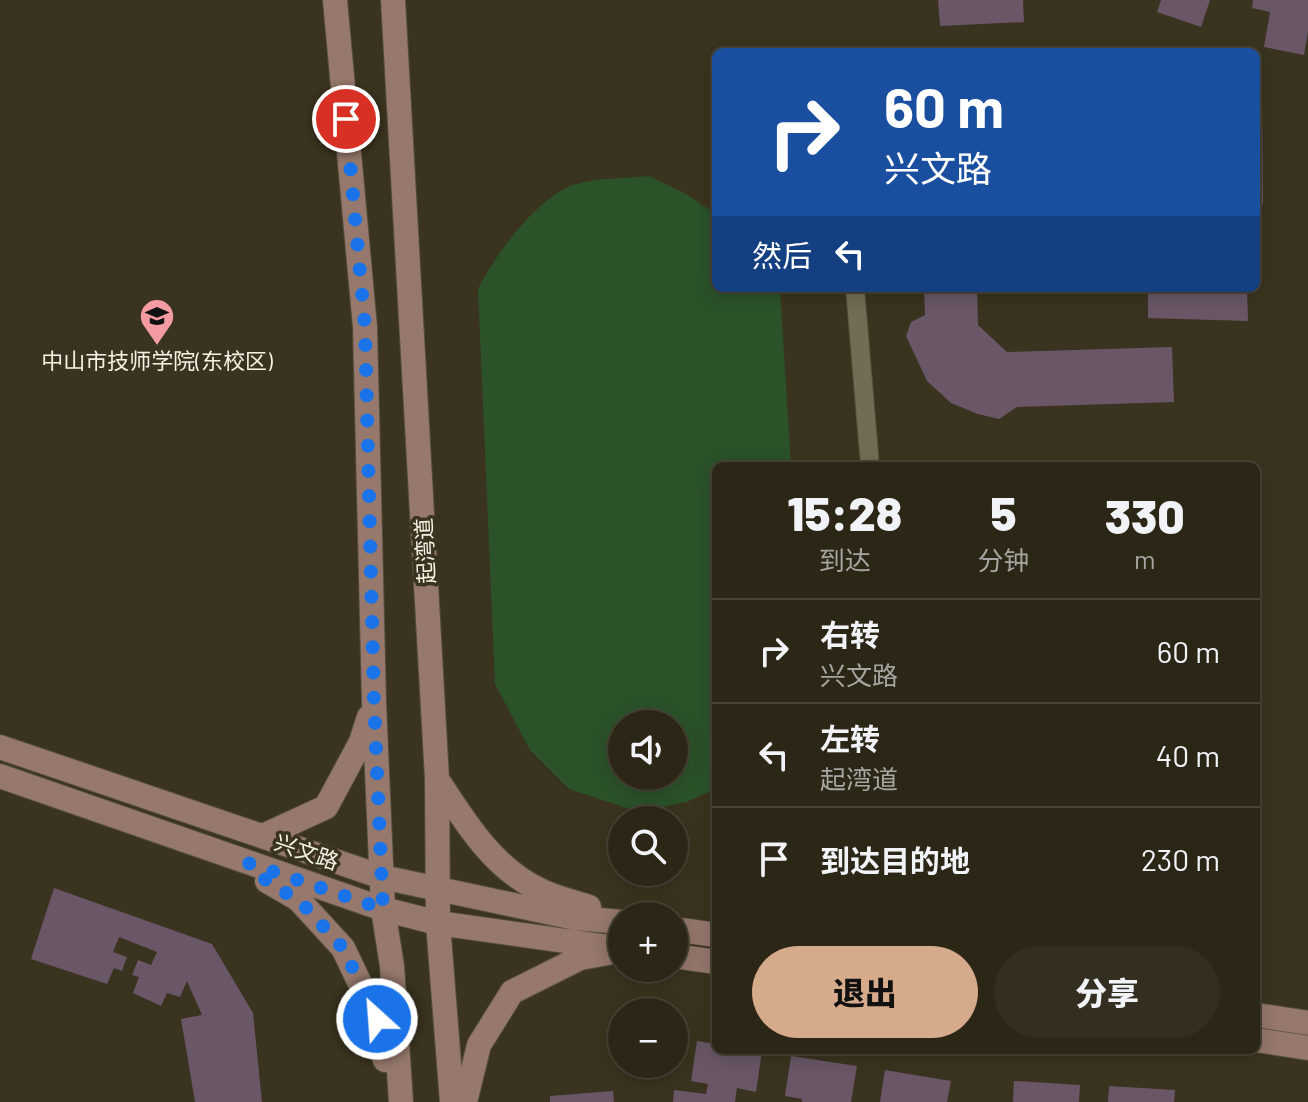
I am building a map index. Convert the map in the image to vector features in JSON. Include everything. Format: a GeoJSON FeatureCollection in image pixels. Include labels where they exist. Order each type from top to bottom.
{"type":"FeatureCollection","features":[{"type":"Feature","properties":{"kind":"main road"},"geometry":{"type":"LineString","coordinates":[[335,0],[365,327],[374,702],[383,909],[392,966],[401,1102]]}},
{"type":"Feature","properties":{"kind":"main road","name":"起湾道"},"geometry":{"type":"LineString","coordinates":[[393,0],[437,779],[436,888],[452,1102]]}},
{"type":"Feature","properties":{"kind":"main road"},"geometry":{"type":"LineString","coordinates":[[263,836],[326,807],[361,742],[374,702]]}},
{"type":"Feature","properties":{"kind":"main road","name":"兴文路"},"geometry":{"type":"LineString","coordinates":[[0,747],[382,877],[575,918],[608,919]]}},
{"type":"Feature","properties":{"kind":"main road","name":"兴文路"},"geometry":{"type":"LineString","coordinates":[[0,776],[383,909],[438,923],[608,948]]}},
{"type":"Feature","properties":{"kind":"main road"},"geometry":{"type":"LineString","coordinates":[[437,779],[467,825],[503,866],[541,891],[608,915]]}},
{"type":"Feature","properties":{"kind":"main road"},"geometry":{"type":"LineString","coordinates":[[248,863],[272,886],[298,899],[343,948],[377,1019],[394,1102]]}},
{"type":"Feature","properties":{"kind":"main road"},"geometry":{"type":"LineString","coordinates":[[688,931],[712,934]]}},
{"type":"Feature","properties":{"kind":"main road"},"geometry":{"type":"LineString","coordinates":[[465,1102],[479,1045],[512,992],[580,958],[608,953]]}},
{"type":"Feature","properties":{"kind":"main road"},"geometry":{"type":"LineString","coordinates":[[688,958],[712,961]]}},
{"type":"Feature","properties":{"kind":"main road"},"geometry":{"type":"LineString","coordinates":[[1260,1016],[1308,1023]]}},
{"type":"Feature","properties":{"kind":"main road"},"geometry":{"type":"LineString","coordinates":[[1260,1041],[1308,1048]]}},
{"type":"Feature","properties":{"kind":"street"},"geometry":{"type":"LineString","coordinates":[[855,292],[870,462]]}},
{"type":"Feature","properties":{"kind":"green space"},"geometry":{"type":"Polygon","coordinates":[[[649,176],[686,194],[712,211],[712,292],[780,292],[791,462],[712,462],[712,791],[667,806],[621,806],[569,789],[530,750],[495,684],[478,289],[507,243],[535,211],[565,188],[580,183],[649,176]]]}},
{"type":"Feature","properties":{"kind":"building"},"geometry":{"type":"Polygon","coordinates":[[[938,0],[1023,0],[1024,22],[940,26],[938,0]]]}},
{"type":"Feature","properties":{"kind":"building"},"geometry":{"type":"Polygon","coordinates":[[[1161,0],[1210,0],[1201,27],[1157,12],[1161,0]]]}},
{"type":"Feature","properties":{"kind":"building"},"geometry":{"type":"Polygon","coordinates":[[[1253,0],[1308,0],[1304,55],[1264,47],[1270,12],[1252,8],[1253,0]]]}},
{"type":"Feature","properties":{"kind":"building"},"geometry":{"type":"Polygon","coordinates":[[[1262,90],[1263,204],[1260,204],[1262,90]]]}},
{"type":"Feature","properties":{"kind":"building"},"geometry":{"type":"Polygon","coordinates":[[[924,292],[977,292],[978,325],[1007,352],[1172,347],[1174,402],[1017,407],[999,419],[978,414],[951,403],[927,381],[906,336],[911,322],[925,315],[924,292]]]}},
{"type":"Feature","properties":{"kind":"building"},"geometry":{"type":"Polygon","coordinates":[[[1148,292],[1247,292],[1248,321],[1148,318],[1148,292]]]}},
{"type":"Feature","properties":{"kind":"building"},"geometry":{"type":"Polygon","coordinates":[[[54,888],[212,944],[253,1013],[262,1102],[195,1102],[181,1019],[202,1015],[187,981],[180,997],[167,993],[161,1006],[133,993],[139,977],[132,975],[138,960],[151,965],[157,952],[119,937],[113,952],[127,957],[122,971],[114,968],[107,984],[31,959],[54,888]]]}},
{"type":"Feature","properties":{"kind":"building"},"geometry":{"type":"Polygon","coordinates":[[[697,1041],[712,1043],[712,1054],[762,1054],[756,1092],[737,1088],[735,1102],[673,1102],[674,1090],[706,1094],[708,1084],[691,1081],[697,1041]]]}},
{"type":"Feature","properties":{"kind":"building"},"geometry":{"type":"Polygon","coordinates":[[[791,1056],[857,1066],[851,1102],[802,1102],[802,1099],[785,1096],[791,1056]]]}},
{"type":"Feature","properties":{"kind":"building"},"geometry":{"type":"Polygon","coordinates":[[[885,1070],[951,1081],[947,1102],[880,1102],[885,1070]]]}},
{"type":"Feature","properties":{"kind":"building"},"geometry":{"type":"Polygon","coordinates":[[[1014,1081],[1080,1085],[1079,1102],[1013,1102],[1014,1081]]]}},
{"type":"Feature","properties":{"kind":"building"},"geometry":{"type":"Polygon","coordinates":[[[1109,1086],[1175,1090],[1174,1102],[1108,1102],[1109,1086]]]}},
{"type":"Feature","properties":{"kind":"building"},"geometry":{"type":"Polygon","coordinates":[[[613,1091],[614,1102],[550,1102],[550,1096],[613,1091]]]}},
{"type":"Feature","properties":{"kind":"place","name":"中山市技师学院(东校区)"},"geometry":{"type":"Point","coordinates":[157,347]}},
{"type":"Feature","properties":{"kind":"route"},"geometry":{"type":"LineString","coordinates":[[346,119],[365,327],[374,702],[383,909],[248,863],[272,886],[298,899],[343,948],[377,1019]]}}]}
